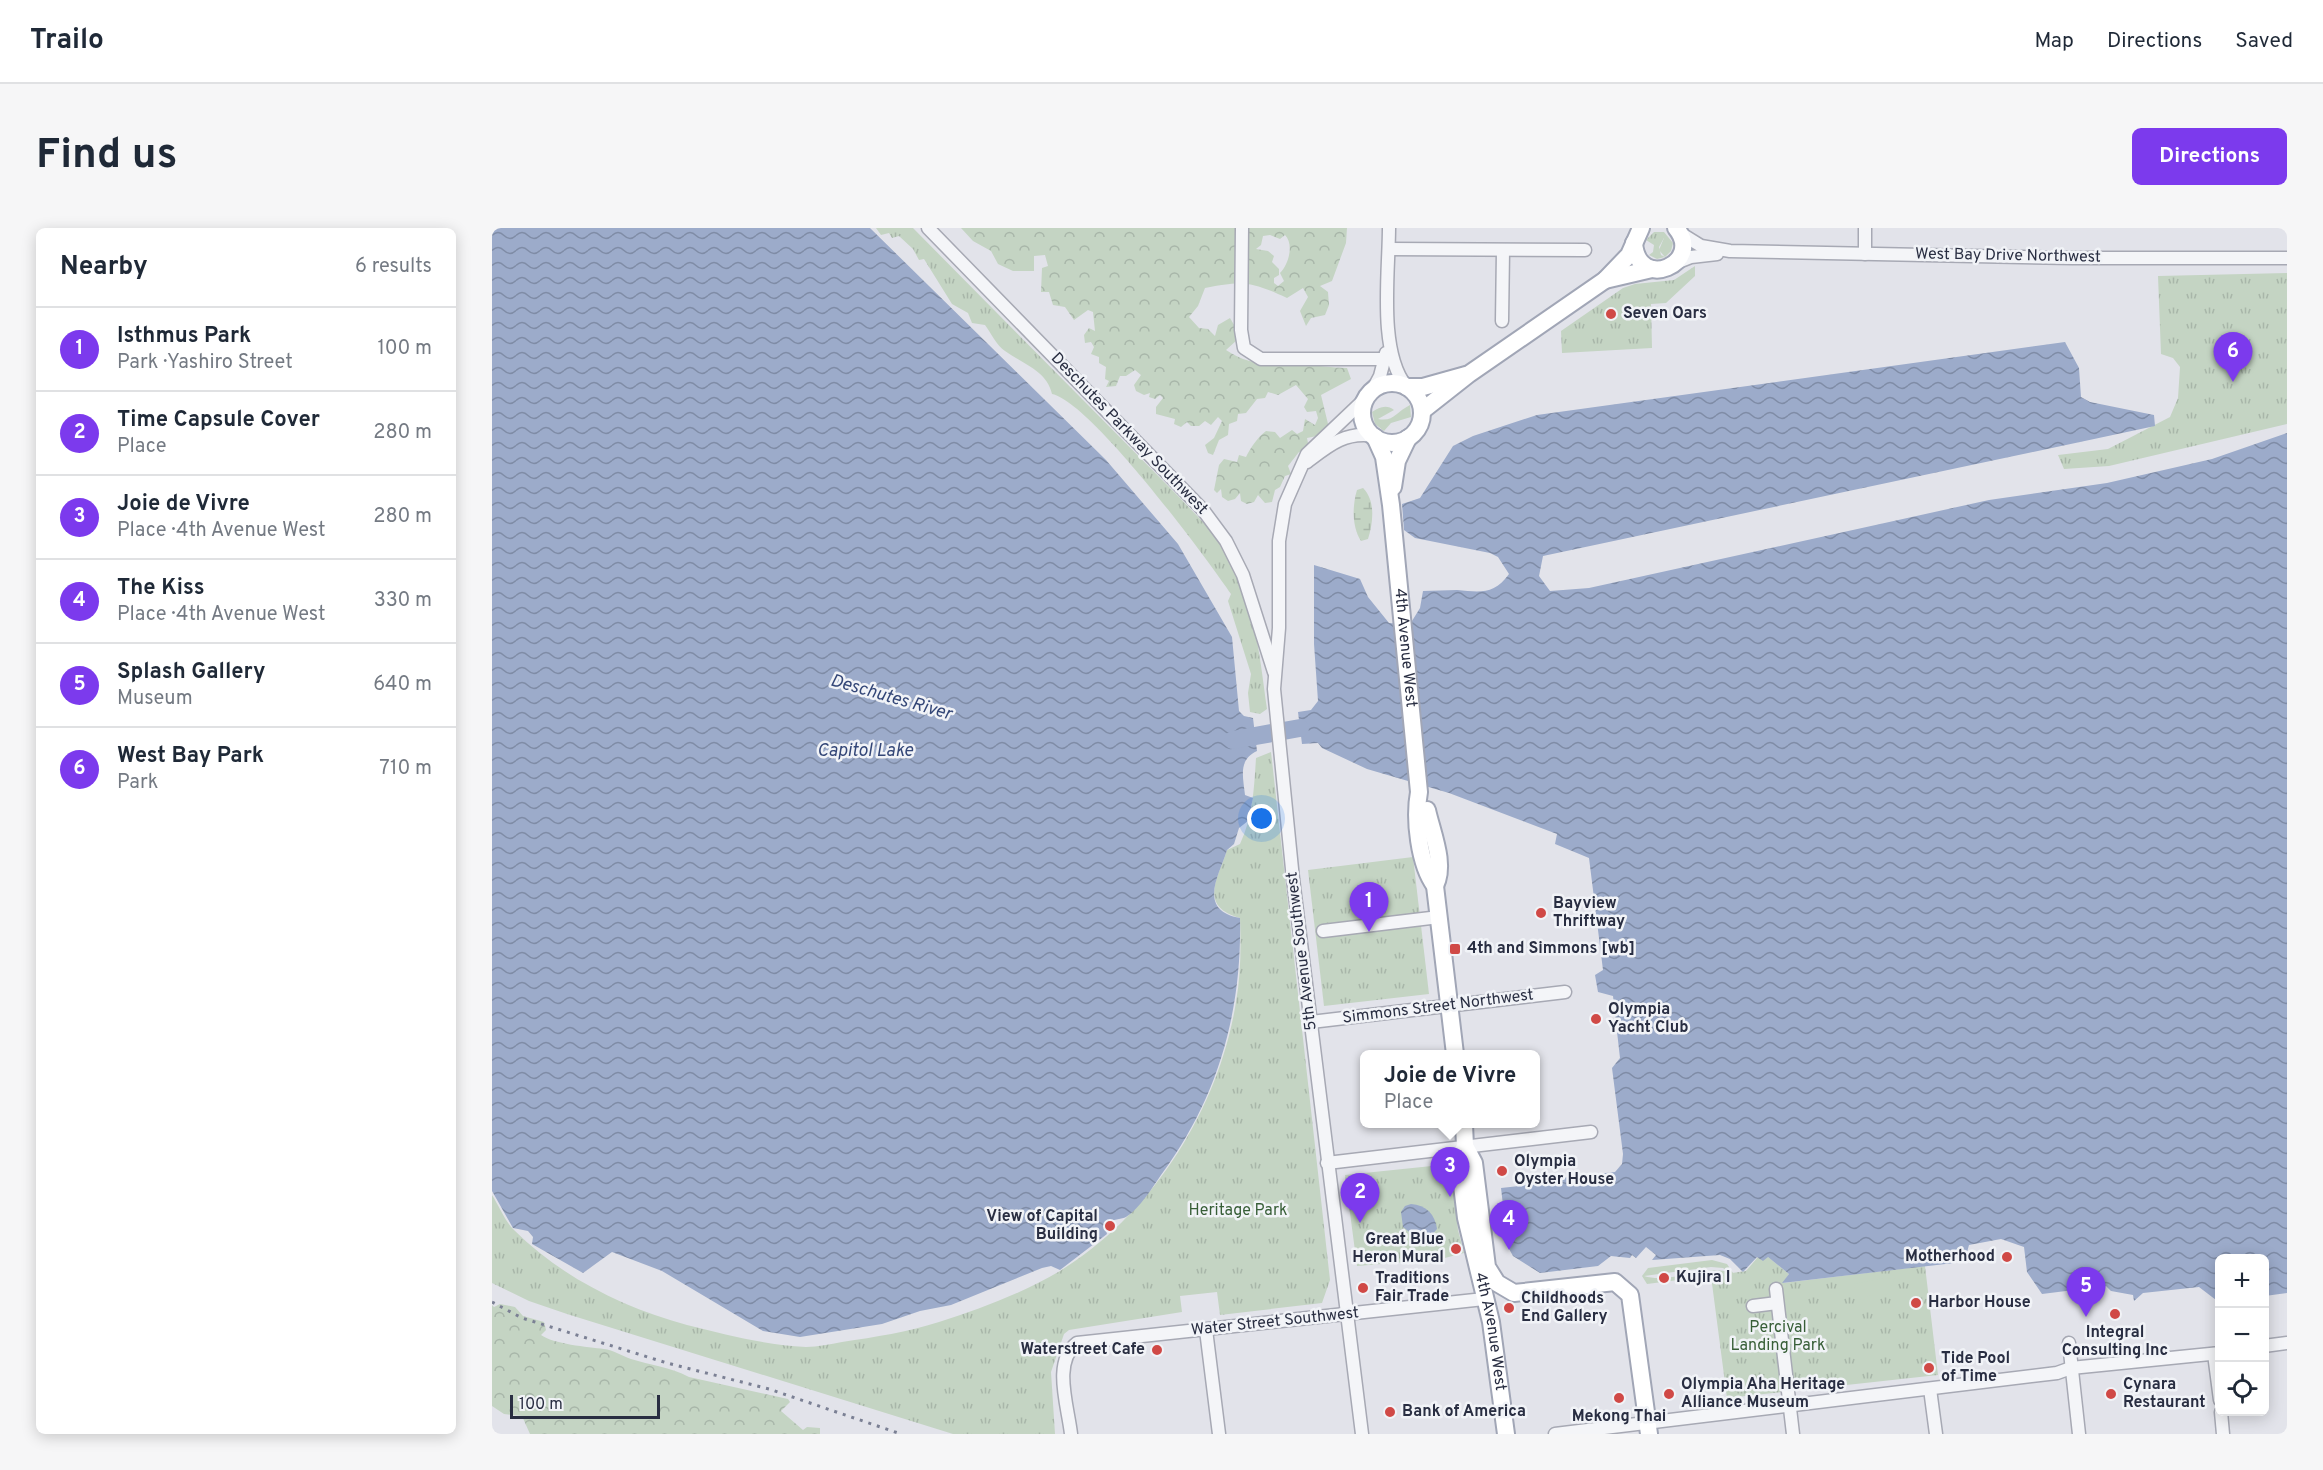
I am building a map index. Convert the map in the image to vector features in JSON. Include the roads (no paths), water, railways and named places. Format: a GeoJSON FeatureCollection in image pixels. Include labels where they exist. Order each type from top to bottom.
{"type":"FeatureCollection","features":[{"type":"Feature","properties":{"kind":"main road"},"geometry":{"type":"LineString","coordinates":[[1605,280],[1652,269],[1660,270],[1676,263],[1683,249],[1678,230]]}},
{"type":"Feature","properties":{"kind":"main road"},"geometry":{"type":"LineString","coordinates":[[1638,232],[1638,260],[1652,269]]}},
{"type":"Feature","properties":{"kind":"main road"},"geometry":{"type":"LineString","coordinates":[[1422,411],[1469,374],[1605,280],[1629,255],[1638,232]]}},
{"type":"Feature","properties":{"kind":"main road"},"geometry":{"type":"LineString","coordinates":[[1391,505],[1377,441],[1364,423],[1362,415],[1369,394],[1388,383],[1407,387],[1423,387],[1469,374]]}},
{"type":"Feature","properties":{"kind":"main road"},"geometry":{"type":"LineString","coordinates":[[1391,505],[1404,445],[1416,431],[1422,411],[1420,401],[1407,387]]}},
{"type":"Feature","properties":{"kind":"main road"},"geometry":{"type":"LineString","coordinates":[[1377,441],[1404,445]]}},
{"type":"Feature","properties":{"kind":"main road","name":"4th Avenue West"},"geometry":{"type":"LineString","coordinates":[[1391,505],[1425,863],[1429,877],[1435,886],[1455,1050]]}},
{"type":"Feature","properties":{"kind":"main road","name":"4th Avenue West"},"geometry":{"type":"LineString","coordinates":[[1464,1128],[1465,1146],[1459,1161],[1466,1218],[1491,1322],[1506,1434]]}},
{"type":"Feature","properties":{"kind":"main road"},"geometry":{"type":"LineString","coordinates":[[1465,1146],[1474,1163],[1487,1267],[1493,1279],[1514,1293]]}},
{"type":"Feature","properties":{"kind":"main road"},"geometry":{"type":"LineString","coordinates":[[1491,1322],[1494,1307],[1514,1293],[1607,1281],[1615,1282],[1625,1288],[1634,1308],[1649,1428]]}},
{"type":"Feature","properties":{"kind":"street","name":"Deschutes Parkway Southwest"},"geometry":{"type":"LineString","coordinates":[[928,228],[1203,510],[1226,541],[1244,575],[1275,675]]}},
{"type":"Feature","properties":{"kind":"street"},"geometry":{"type":"LineString","coordinates":[[1242,228],[1241,330],[1244,348],[1261,359],[1384,359]]}},
{"type":"Feature","properties":{"kind":"street"},"geometry":{"type":"LineString","coordinates":[[1389,228],[1389,343],[1396,372],[1407,387]]}},
{"type":"Feature","properties":{"kind":"street"},"geometry":{"type":"LineString","coordinates":[[1864,254],[1865,228]]}},
{"type":"Feature","properties":{"kind":"street","name":"West Bay Drive Northwest"},"geometry":{"type":"LineString","coordinates":[[1678,230],[1701,246],[1730,251],[2287,258]]}},
{"type":"Feature","properties":{"kind":"street"},"geometry":{"type":"LineString","coordinates":[[1389,249],[1585,250]]}},
{"type":"Feature","properties":{"kind":"street"},"geometry":{"type":"LineString","coordinates":[[1502,321],[1503,251]]}},
{"type":"Feature","properties":{"kind":"street","name":"West Bay Drive Northwest"},"geometry":{"type":"LineString","coordinates":[[1676,263],[1691,256],[1730,251]]}},
{"type":"Feature","properties":{"kind":"street"},"geometry":{"type":"LineString","coordinates":[[1369,394],[1389,343]]}},
{"type":"Feature","properties":{"kind":"street","name":"5th Avenue Southwest"},"geometry":{"type":"LineString","coordinates":[[1362,1434],[1327,1163],[1275,711],[1275,675],[1279,628],[1281,522],[1290,488],[1314,445],[1350,416],[1369,394]]}},
{"type":"Feature","properties":{"kind":"street","name":"5th Avenue Southwest"},"geometry":{"type":"LineString","coordinates":[[1299,469],[1345,437],[1363,434],[1377,441]]}},
{"type":"Feature","properties":{"kind":"street"},"geometry":{"type":"LineString","coordinates":[[1323,931],[1439,917]]}},
{"type":"Feature","properties":{"kind":"street","name":"Simmons Street Northwest"},"geometry":{"type":"LineString","coordinates":[[1311,1022],[1565,992]]}},
{"type":"Feature","properties":{"kind":"street"},"geometry":{"type":"LineString","coordinates":[[1327,1163],[1591,1132]]}},
{"type":"Feature","properties":{"kind":"street"},"geometry":{"type":"LineString","coordinates":[[1776,1289],[1792,1434]]}},
{"type":"Feature","properties":{"kind":"street","name":"Water Street Southwest"},"geometry":{"type":"LineString","coordinates":[[1071,1434],[1063,1364],[1067,1350],[1077,1343],[1484,1299]]}},
{"type":"Feature","properties":{"kind":"street"},"geometry":{"type":"LineString","coordinates":[[1753,1306],[1777,1302]]}},
{"type":"Feature","properties":{"kind":"street"},"geometry":{"type":"LineString","coordinates":[[1206,1330],[1219,1434]]}},
{"type":"Feature","properties":{"kind":"street"},"geometry":{"type":"LineString","coordinates":[[2069,1343],[2079,1434]]}},
{"type":"Feature","properties":{"kind":"street"},"geometry":{"type":"LineString","coordinates":[[2269,1345],[2287,1343]]}},
{"type":"Feature","properties":{"kind":"street"},"geometry":{"type":"LineString","coordinates":[[1555,1434],[1649,1428],[1789,1406],[2056,1373],[2071,1368],[2215,1353]]}},
{"type":"Feature","properties":{"kind":"street"},"geometry":{"type":"LineString","coordinates":[[1930,1389],[1936,1434]]}},
{"type":"Feature","properties":{"kind":"street"},"geometry":{"type":"LineString","coordinates":[[2221,1416],[2223,1434]]}},
{"type":"Feature","properties":{"kind":"water","name":"Capitol Lake"},"geometry":{"type":"Polygon","coordinates":[[[492,228],[870,228],[1106,460],[1178,544],[1232,637],[1239,711],[1244,716],[1253,718],[1257,751],[1247,759],[1243,769],[1245,795],[1253,798],[1248,821],[1239,828],[1234,844],[1227,850],[1214,889],[1218,907],[1226,914],[1240,918],[1237,987],[1223,1053],[1198,1116],[1181,1146],[1145,1198],[1126,1217],[1109,1222],[1105,1227],[1107,1234],[1060,1270],[1051,1266],[1042,1268],[951,1305],[920,1311],[882,1324],[800,1337],[763,1331],[662,1271],[612,1252],[583,1273],[532,1244],[533,1237],[528,1231],[513,1228],[492,1191],[492,228]]]}},
{"type":"Feature","properties":{"kind":"water"},"geometry":{"type":"Polygon","coordinates":[[[2065,342],[2079,368],[2081,397],[2090,402],[2154,415],[2155,426],[1543,556],[1539,576],[1550,591],[1589,588],[1989,500],[2107,483],[2212,459],[2287,433],[2287,1293],[2269,1295],[2269,1254],[2215,1254],[2215,1299],[2199,1287],[2143,1293],[2134,1301],[2133,1295],[2111,1291],[2106,1286],[2042,1294],[2027,1272],[2024,1247],[2001,1239],[1969,1245],[1966,1256],[1954,1263],[1782,1283],[1789,1274],[1768,1257],[1763,1261],[1757,1257],[1743,1272],[1730,1259],[1720,1255],[1652,1260],[1656,1255],[1646,1247],[1636,1258],[1632,1255],[1630,1258],[1611,1256],[1598,1266],[1540,1273],[1513,1256],[1508,1247],[1507,1235],[1514,1224],[1504,1214],[1501,1188],[1536,1184],[1541,1180],[1615,1172],[1622,1164],[1623,1154],[1612,1068],[1620,1058],[1613,996],[1598,992],[1595,975],[1603,970],[1589,858],[1555,844],[1557,834],[1449,793],[1367,769],[1322,748],[1318,743],[1302,744],[1298,712],[1311,710],[1318,701],[1314,644],[1314,565],[1360,579],[1368,597],[1389,623],[1401,624],[1412,621],[1420,608],[1423,591],[1486,591],[1498,586],[1509,574],[1498,557],[1490,553],[1415,538],[1404,530],[1402,504],[1420,498],[1453,446],[1473,436],[1537,415],[2065,342]]]}},
{"type":"Feature","properties":{"kind":"water"},"geometry":{"type":"Polygon","coordinates":[[[1411,1204],[1425,1208],[1432,1215],[1437,1229],[1430,1237],[1417,1238],[1403,1227],[1401,1212],[1405,1206],[1411,1204]]]}},
{"type":"Feature","properties":{"kind":"waterway","name":"Deschutes River"},"geometry":{"type":"LineString","coordinates":[[1233,740],[1300,728]]}},
{"type":"Feature","properties":{"kind":"railway"},"geometry":{"type":"LineString","coordinates":[[492,1302],[522,1318],[667,1363],[769,1389],[901,1434]]}},
{"type":"Feature","properties":{"kind":"place","name":"Seven Oars"},"geometry":{"type":"Point","coordinates":[1611,314]}},
{"type":"Feature","properties":{"kind":"place","name":"West Bay Park"},"geometry":{"type":"Point","coordinates":[2233,382]}},
{"type":"Feature","properties":{"kind":"place","name":"Bayview Thriftway"},"geometry":{"type":"Point","coordinates":[1541,913]}},
{"type":"Feature","properties":{"kind":"place","name":"Isthmus Park"},"geometry":{"type":"Point","coordinates":[1369,932]}},
{"type":"Feature","properties":{"kind":"place","name":"4th and Simmons [wb]"},"geometry":{"type":"Point","coordinates":[1455,949]}},
{"type":"Feature","properties":{"kind":"place","name":"Olympia Yacht Club"},"geometry":{"type":"Point","coordinates":[1596,1019]}},
{"type":"Feature","properties":{"kind":"place","name":"Olympia Oyster House"},"geometry":{"type":"Point","coordinates":[1502,1171]}},
{"type":"Feature","properties":{"kind":"place","name":"Joie de Vivre"},"geometry":{"type":"Point","coordinates":[1450,1197]}},
{"type":"Feature","properties":{"kind":"place","name":"Time Capsule Cover"},"geometry":{"type":"Point","coordinates":[1360,1223]}},
{"type":"Feature","properties":{"kind":"place","name":"View of Capital Building"},"geometry":{"type":"Point","coordinates":[1110,1226]}},
{"type":"Feature","properties":{"kind":"place","name":"Great Blue Heron Mural"},"geometry":{"type":"Point","coordinates":[1456,1249]}},
{"type":"Feature","properties":{"kind":"place","name":"The Kiss"},"geometry":{"type":"Point","coordinates":[1509,1250]}},
{"type":"Feature","properties":{"kind":"place","name":"Motherhood"},"geometry":{"type":"Point","coordinates":[2007,1257]}},
{"type":"Feature","properties":{"kind":"place","name":"Kujira I"},"geometry":{"type":"Point","coordinates":[1664,1278]}},
{"type":"Feature","properties":{"kind":"place","name":"Traditions Fair Trade"},"geometry":{"type":"Point","coordinates":[1363,1288]}},
{"type":"Feature","properties":{"kind":"place","name":"Harbor House"},"geometry":{"type":"Point","coordinates":[1916,1303]}},
{"type":"Feature","properties":{"kind":"place","name":"Childhoods End Gallery"},"geometry":{"type":"Point","coordinates":[1509,1308]}},
{"type":"Feature","properties":{"kind":"place","name":"Integral Consulting Inc"},"geometry":{"type":"Point","coordinates":[2115,1314]}},
{"type":"Feature","properties":{"kind":"place","name":"Splash Gallery"},"geometry":{"type":"Point","coordinates":[2086,1317]}},
{"type":"Feature","properties":{"kind":"place","name":"Waterstreet Cafe"},"geometry":{"type":"Point","coordinates":[1157,1350]}},
{"type":"Feature","properties":{"kind":"place","name":"Tide Pool of Time"},"geometry":{"type":"Point","coordinates":[1929,1368]}},
{"type":"Feature","properties":{"kind":"place","name":"Olympia Aha Heritage Alliance Museum"},"geometry":{"type":"Point","coordinates":[1669,1394]}},
{"type":"Feature","properties":{"kind":"place","name":"Cynara Restaurant"},"geometry":{"type":"Point","coordinates":[2111,1394]}},
{"type":"Feature","properties":{"kind":"place","name":"Mekong Thai"},"geometry":{"type":"Point","coordinates":[1619,1398]}},
{"type":"Feature","properties":{"kind":"place","name":"Bank of America"},"geometry":{"type":"Point","coordinates":[1390,1412]}},
{"type":"Feature","properties":{"kind":"park label","name":"Heritage Park"},"geometry":{"type":"Point","coordinates":[1238,1211]}},
{"type":"Feature","properties":{"kind":"park label","name":"Percival Landing Park"},"geometry":{"type":"Point","coordinates":[1778,1337]}}]}
